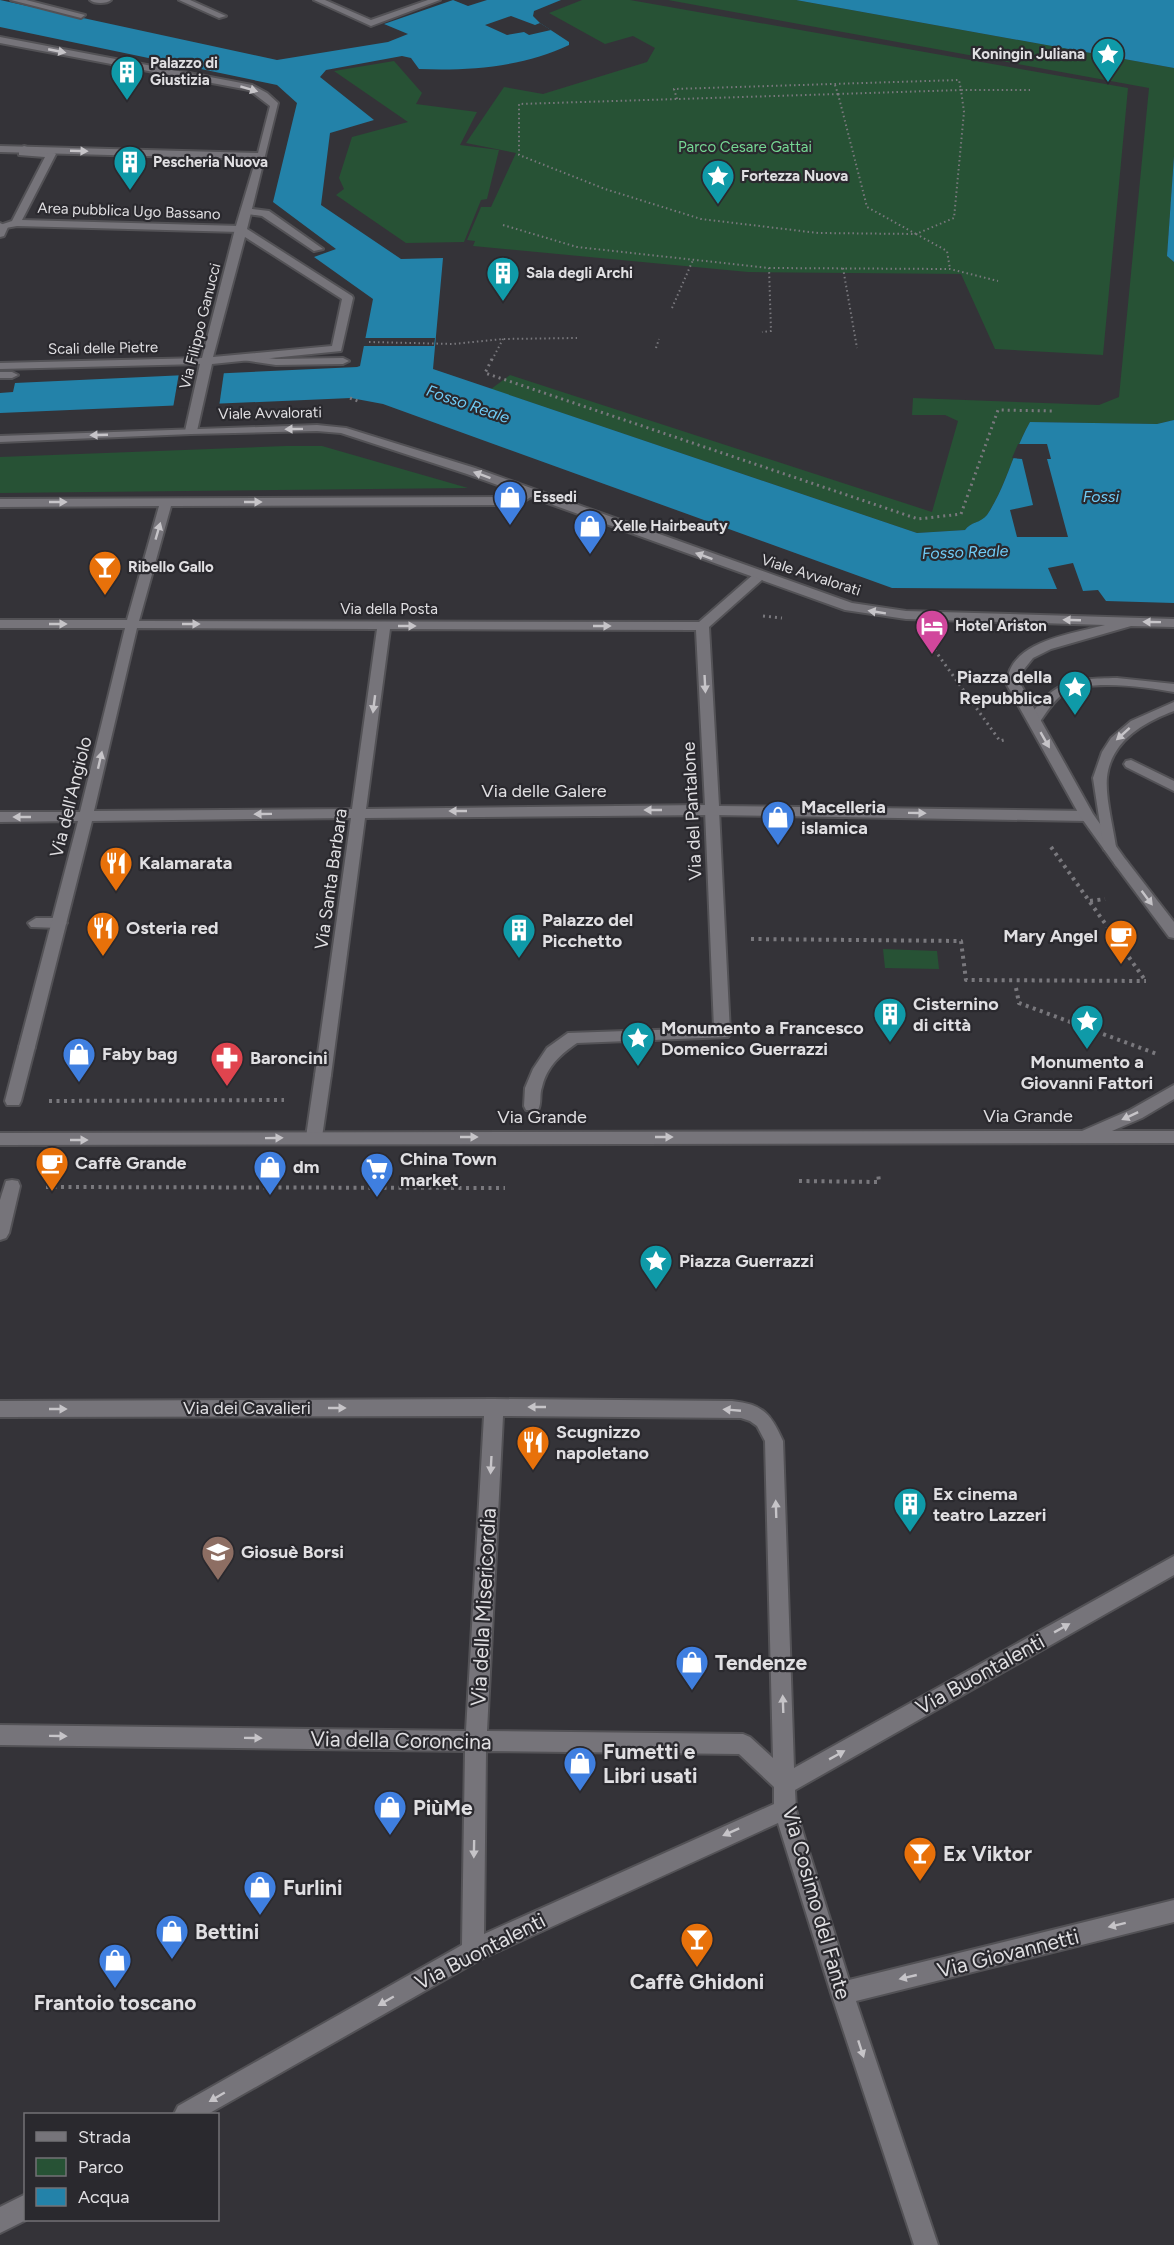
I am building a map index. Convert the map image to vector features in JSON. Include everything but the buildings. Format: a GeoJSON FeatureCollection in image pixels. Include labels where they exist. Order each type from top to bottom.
{"type":"FeatureCollection","features":[{"type":"Feature","properties":{"kind":"street"},"geometry":{"type":"LineString","coordinates":[[15,0],[81,15]]}},
{"type":"Feature","properties":{"kind":"street"},"geometry":{"type":"LineString","coordinates":[[94,0],[107,0]]}},
{"type":"Feature","properties":{"kind":"street"},"geometry":{"type":"LineString","coordinates":[[183,0],[222,16]]}},
{"type":"Feature","properties":{"kind":"street"},"geometry":{"type":"LineString","coordinates":[[318,0],[371,23],[436,0]]}},
{"type":"Feature","properties":{"kind":"street","name":"Via Filippo Ganucci"},"geometry":{"type":"LineString","coordinates":[[0,40],[252,88],[275,105],[203,372],[191,431]]}},
{"type":"Feature","properties":{"kind":"street"},"geometry":{"type":"LineString","coordinates":[[0,149],[262,156]]}},
{"type":"Feature","properties":{"kind":"street","name":"Area pubblica Ugo Bassano"},"geometry":{"type":"LineString","coordinates":[[16,223],[51,154],[22,153],[24,149]]}},
{"type":"Feature","properties":{"kind":"street"},"geometry":{"type":"LineString","coordinates":[[245,211],[265,213],[318,249]]}},
{"type":"Feature","properties":{"kind":"street","name":"Area pubblica Ugo Bassano"},"geometry":{"type":"LineString","coordinates":[[1,229],[16,223],[240,229]]}},
{"type":"Feature","properties":{"kind":"street"},"geometry":{"type":"LineString","coordinates":[[240,229],[348,298],[337,350],[267,354],[247,358]]}},
{"type":"Feature","properties":{"kind":"street"},"geometry":{"type":"LineString","coordinates":[[247,358],[276,362],[343,361]]}},
{"type":"Feature","properties":{"kind":"street","name":"Scali delle Pietre"},"geometry":{"type":"LineString","coordinates":[[0,366],[247,358]]}},
{"type":"Feature","properties":{"kind":"street","name":"Viale Avvalorati"},"geometry":{"type":"LineString","coordinates":[[0,439],[191,431],[317,428],[342,430],[530,492],[831,601],[884,614],[1130,622]]}},
{"type":"Feature","properties":{"kind":"street"},"geometry":{"type":"LineString","coordinates":[[0,503],[518,501],[530,492]]}},
{"type":"Feature","properties":{"kind":"street","name":"Via dell'Angiolo"},"geometry":{"type":"LineString","coordinates":[[13,1101],[86,817],[132,624],[166,502]]}},
{"type":"Feature","properties":{"kind":"street"},"geometry":{"type":"LineString","coordinates":[[702,626],[759,576]]}},
{"type":"Feature","properties":{"kind":"street"},"geometry":{"type":"LineString","coordinates":[[1174,623],[1130,622],[1046,646],[1028,655],[1014,673],[1014,685],[1087,816],[1174,933]]}},
{"type":"Feature","properties":{"kind":"street","name":"Via della Posta"},"geometry":{"type":"LineString","coordinates":[[0,624],[702,626]]}},
{"type":"Feature","properties":{"kind":"street","name":"Via Santa Barbara"},"geometry":{"type":"LineString","coordinates":[[314,1137],[384,626]]}},
{"type":"Feature","properties":{"kind":"street","name":"Via del Pantalone"},"geometry":{"type":"LineString","coordinates":[[532,1106],[533,1088],[541,1069],[563,1043],[574,1037],[722,1033],[702,626]]}},
{"type":"Feature","properties":{"kind":"street"},"geometry":{"type":"LineString","coordinates":[[1034,720],[1054,695],[1062,689],[1077,684],[1135,683],[1174,688]]}},
{"type":"Feature","properties":{"kind":"street"},"geometry":{"type":"LineString","coordinates":[[1109,846],[1100,778],[1101,767],[1107,752],[1132,725],[1156,712],[1174,706]]}},
{"type":"Feature","properties":{"kind":"street"},"geometry":{"type":"LineString","coordinates":[[1131,764],[1174,787]]}},
{"type":"Feature","properties":{"kind":"street","name":"Via delle Galere"},"geometry":{"type":"LineString","coordinates":[[0,817],[711,810],[1087,816]]}},
{"type":"Feature","properties":{"kind":"street"},"geometry":{"type":"LineString","coordinates":[[36,923],[59,924]]}},
{"type":"Feature","properties":{"kind":"street","name":"Via Grande"},"geometry":{"type":"LineString","coordinates":[[1085,1136],[1136,1114],[1174,1091]]}},
{"type":"Feature","properties":{"kind":"street","name":"Via Grande"},"geometry":{"type":"LineString","coordinates":[[0,1139],[1174,1137]]}},
{"type":"Feature","properties":{"kind":"street"},"geometry":{"type":"LineString","coordinates":[[0,1233],[14,1180]]}},
{"type":"Feature","properties":{"kind":"street","name":"Via dei Cavalieri"},"geometry":{"type":"LineString","coordinates":[[0,1409],[494,1407]]}},
{"type":"Feature","properties":{"kind":"street","name":"Via Cosimo del Fante"},"geometry":{"type":"LineString","coordinates":[[494,1407],[709,1408],[746,1411],[760,1415],[769,1428],[774,1441],[786,1810],[842,1993],[926,2245]]}},
{"type":"Feature","properties":{"kind":"street","name":"Via della Misericordia"},"geometry":{"type":"LineString","coordinates":[[473,1951],[476,1741],[494,1407]]}},
{"type":"Feature","properties":{"kind":"street","name":"Via Buontalenti"},"geometry":{"type":"LineString","coordinates":[[786,1784],[1174,1565]]}},
{"type":"Feature","properties":{"kind":"street","name":"Via della Coroncina"},"geometry":{"type":"LineString","coordinates":[[0,1735],[743,1744],[786,1784]]}},
{"type":"Feature","properties":{"kind":"street","name":"Via Buontalenti"},"geometry":{"type":"LineString","coordinates":[[190,2113],[473,1951],[786,1810]]}},
{"type":"Feature","properties":{"kind":"street","name":"Via Giovannetti"},"geometry":{"type":"LineString","coordinates":[[842,1993],[1174,1911]]}},
{"type":"Feature","properties":{"kind":"street"},"geometry":{"type":"LineString","coordinates":[[0,2220],[24,2207]]}},
{"type":"Feature","properties":{"kind":"path"},"geometry":{"type":"LineString","coordinates":[[677,99],[674,89],[959,80],[961,90],[964,112],[954,218],[916,234],[818,233],[701,219],[605,189],[519,155],[519,104],[838,94],[961,90],[1030,90]]}},
{"type":"Feature","properties":{"kind":"path"},"geometry":{"type":"LineString","coordinates":[[836,85],[867,207],[947,251],[950,269]]}},
{"type":"Feature","properties":{"kind":"path"},"geometry":{"type":"LineString","coordinates":[[503,225],[577,248],[769,268],[950,269],[998,281]]}},
{"type":"Feature","properties":{"kind":"path"},"geometry":{"type":"LineString","coordinates":[[672,308],[693,260]]}},
{"type":"Feature","properties":{"kind":"path"},"geometry":{"type":"LineString","coordinates":[[762,332],[771,331],[769,268]]}},
{"type":"Feature","properties":{"kind":"path"},"geometry":{"type":"LineString","coordinates":[[843,268],[857,348]]}},
{"type":"Feature","properties":{"kind":"path"},"geometry":{"type":"LineString","coordinates":[[366,342],[453,344],[503,339],[577,338]]}},
{"type":"Feature","properties":{"kind":"path"},"geometry":{"type":"LineString","coordinates":[[503,339],[485,373],[918,519],[961,514],[998,410],[1053,411]]}},
{"type":"Feature","properties":{"kind":"path"},"geometry":{"type":"LineString","coordinates":[[656,348],[659,339]]}},
{"type":"Feature","properties":{"kind":"path"},"geometry":{"type":"LineString","coordinates":[[350,398],[361,402]]}},
{"type":"Feature","properties":{"kind":"path"},"geometry":{"type":"LineString","coordinates":[[725,606],[755,614],[793,618]]}},
{"type":"Feature","properties":{"kind":"path"},"geometry":{"type":"LineString","coordinates":[[928,640],[1000,741]]}},
{"type":"Feature","properties":{"kind":"path"},"geometry":{"type":"LineString","coordinates":[[717,938],[961,941],[966,980],[1146,981],[1044,837]]}},
{"type":"Feature","properties":{"kind":"path"},"geometry":{"type":"LineString","coordinates":[[1090,901],[1106,899]]}},
{"type":"Feature","properties":{"kind":"path"},"geometry":{"type":"LineString","coordinates":[[1016,988],[1019,1003],[1157,1054]]}},
{"type":"Feature","properties":{"kind":"path"},"geometry":{"type":"LineString","coordinates":[[46,1101],[290,1100]]}},
{"type":"Feature","properties":{"kind":"path"},"geometry":{"type":"LineString","coordinates":[[799,1181],[879,1182],[878,1173]]}},
{"type":"Feature","properties":{"kind":"path"},"geometry":{"type":"LineString","coordinates":[[42,1187],[505,1188]]}},
{"type":"Feature","properties":{"kind":"green space","name":"Parco Cesare Gattai"},"geometry":{"type":"Polygon","coordinates":[[[582,0],[630,0],[1128,88],[1103,355],[995,349],[961,274],[748,272],[473,246],[475,241],[467,240],[481,207],[491,207],[516,153],[466,143],[504,87],[543,94],[647,62],[655,48],[633,36],[605,44],[549,13],[582,0]]]}},
{"type":"Feature","properties":{"kind":"green space"},"geometry":{"type":"Polygon","coordinates":[[[668,0],[796,0],[1174,68],[1174,156],[1167,256],[1174,262],[1174,420],[1157,424],[1030,422],[994,504],[985,518],[965,530],[917,533],[491,389],[510,375],[932,512],[958,421],[945,415],[912,415],[913,398],[1099,405],[1119,397],[1149,88],[668,0]]]}},
{"type":"Feature","properties":{"kind":"green space"},"geometry":{"type":"Polygon","coordinates":[[[394,61],[422,93],[416,104],[477,112],[460,145],[499,150],[487,199],[481,200],[464,242],[406,243],[336,195],[344,189],[339,178],[352,137],[408,122],[334,71],[394,61]]]}},
{"type":"Feature","properties":{"kind":"green space"},"geometry":{"type":"Polygon","coordinates":[[[322,446],[468,488],[0,493],[0,457],[322,446]]]}},
{"type":"Feature","properties":{"kind":"green space"},"geometry":{"type":"Polygon","coordinates":[[[883,949],[937,951],[939,969],[885,968],[883,949]]]}},
{"type":"Feature","properties":{"kind":"water","name":"Fossi"},"geometry":{"type":"Polygon","coordinates":[[[0,0],[277,60],[388,42],[408,34],[384,24],[453,0],[468,6],[487,0],[561,0],[534,11],[533,16],[569,42],[569,45],[534,58],[477,68],[419,69],[411,58],[402,56],[326,70],[320,77],[374,120],[330,133],[321,205],[401,259],[443,258],[433,369],[917,533],[965,530],[985,518],[994,504],[1030,422],[1157,424],[1174,420],[1174,603],[1106,601],[1098,590],[1083,591],[1073,563],[1048,568],[1057,589],[892,588],[383,404],[351,398],[0,413],[0,393],[13,392],[15,383],[357,367],[360,366],[373,299],[314,257],[336,249],[273,202],[297,103],[277,85],[0,27],[0,0]]]}},
{"type":"Feature","properties":{"kind":"water"},"geometry":{"type":"Polygon","coordinates":[[[796,0],[1174,0],[1174,68],[796,0]]]}},
{"type":"Feature","properties":{"kind":"water"},"geometry":{"type":"Polygon","coordinates":[[[1174,156],[1174,262],[1167,256],[1174,156]]]}},
{"type":"Feature","properties":{"kind":"pier"},"geometry":{"type":"Polygon","coordinates":[[[511,16],[535,25],[540,23],[551,30],[529,35],[524,32],[507,35],[485,25],[511,16]]]}},
{"type":"Feature","properties":{"kind":"pier"},"geometry":{"type":"Polygon","coordinates":[[[363,338],[435,338],[434,346],[361,346],[363,338]]]}},
{"type":"Feature","properties":{"kind":"pier"},"geometry":{"type":"Polygon","coordinates":[[[224,372],[219,407],[173,408],[179,373],[224,372]]]}},
{"type":"Feature","properties":{"kind":"pier"},"geometry":{"type":"Polygon","coordinates":[[[1018,444],[1047,444],[1051,459],[1047,459],[1068,537],[1017,537],[1010,510],[1033,505],[1022,459],[1012,458],[1018,444]]]}},
{"type":"Feature","properties":{"kind":"place","name":"Koningin Juliana"},"geometry":{"type":"Point","coordinates":[1108,83]}},
{"type":"Feature","properties":{"kind":"place","name":"Palazzo di Giustizia"},"geometry":{"type":"Point","coordinates":[127,101]}},
{"type":"Feature","properties":{"kind":"place","name":"Pescheria Nuova"},"geometry":{"type":"Point","coordinates":[130,191]}},
{"type":"Feature","properties":{"kind":"place","name":"Fortezza Nuova"},"geometry":{"type":"Point","coordinates":[718,205]}},
{"type":"Feature","properties":{"kind":"place","name":"Sala degli Archi"},"geometry":{"type":"Point","coordinates":[503,302]}},
{"type":"Feature","properties":{"kind":"place","name":"Essedi"},"geometry":{"type":"Point","coordinates":[510,526]}},
{"type":"Feature","properties":{"kind":"place","name":"Xelle Hairbeauty"},"geometry":{"type":"Point","coordinates":[590,555]}},
{"type":"Feature","properties":{"kind":"place","name":"Ribello Gallo"},"geometry":{"type":"Point","coordinates":[105,596]}},
{"type":"Feature","properties":{"kind":"place","name":"Hotel Ariston"},"geometry":{"type":"Point","coordinates":[932,655]}},
{"type":"Feature","properties":{"kind":"place","name":"Piazza della Repubblica"},"geometry":{"type":"Point","coordinates":[1075,716]}},
{"type":"Feature","properties":{"kind":"place","name":"Macelleria islamica"},"geometry":{"type":"Point","coordinates":[778,846]}},
{"type":"Feature","properties":{"kind":"place","name":"Kalamarata"},"geometry":{"type":"Point","coordinates":[116,892]}},
{"type":"Feature","properties":{"kind":"place","name":"Osteria red"},"geometry":{"type":"Point","coordinates":[103,957]}},
{"type":"Feature","properties":{"kind":"place","name":"Palazzo del Picchetto"},"geometry":{"type":"Point","coordinates":[519,959]}},
{"type":"Feature","properties":{"kind":"place","name":"Mary Angel"},"geometry":{"type":"Point","coordinates":[1121,965]}},
{"type":"Feature","properties":{"kind":"place","name":"Cisternino di città"},"geometry":{"type":"Point","coordinates":[890,1043]}},
{"type":"Feature","properties":{"kind":"place","name":"Monumento a Giovanni Fattori"},"geometry":{"type":"Point","coordinates":[1087,1050]}},
{"type":"Feature","properties":{"kind":"place","name":"Monumento a Francesco Domenico Guerrazzi"},"geometry":{"type":"Point","coordinates":[638,1067]}},
{"type":"Feature","properties":{"kind":"place","name":"Faby bag"},"geometry":{"type":"Point","coordinates":[79,1083]}},
{"type":"Feature","properties":{"kind":"place","name":"Baroncini"},"geometry":{"type":"Point","coordinates":[227,1087]}},
{"type":"Feature","properties":{"kind":"place","name":"Caffè Grande"},"geometry":{"type":"Point","coordinates":[52,1192]}},
{"type":"Feature","properties":{"kind":"place","name":"dm"},"geometry":{"type":"Point","coordinates":[270,1196]}},
{"type":"Feature","properties":{"kind":"place","name":"China Town market"},"geometry":{"type":"Point","coordinates":[377,1198]}},
{"type":"Feature","properties":{"kind":"place","name":"Piazza Guerrazzi"},"geometry":{"type":"Point","coordinates":[656,1290]}},
{"type":"Feature","properties":{"kind":"place","name":"Scugnizzo napoletano"},"geometry":{"type":"Point","coordinates":[533,1471]}},
{"type":"Feature","properties":{"kind":"place","name":"Ex cinema teatro Lazzeri"},"geometry":{"type":"Point","coordinates":[910,1533]}},
{"type":"Feature","properties":{"kind":"place","name":"Giosuè Borsi"},"geometry":{"type":"Point","coordinates":[218,1581]}},
{"type":"Feature","properties":{"kind":"place","name":"Tendenze"},"geometry":{"type":"Point","coordinates":[692,1691]}},
{"type":"Feature","properties":{"kind":"place","name":"Fumetti e Libri usati"},"geometry":{"type":"Point","coordinates":[580,1792]}},
{"type":"Feature","properties":{"kind":"place","name":"PiùMe"},"geometry":{"type":"Point","coordinates":[390,1836]}},
{"type":"Feature","properties":{"kind":"place","name":"Ex Viktor"},"geometry":{"type":"Point","coordinates":[920,1882]}},
{"type":"Feature","properties":{"kind":"place","name":"Furlini"},"geometry":{"type":"Point","coordinates":[260,1916]}},
{"type":"Feature","properties":{"kind":"place","name":"Bettini"},"geometry":{"type":"Point","coordinates":[172,1960]}},
{"type":"Feature","properties":{"kind":"place","name":"Caffè Ghidoni"},"geometry":{"type":"Point","coordinates":[697,1968]}},
{"type":"Feature","properties":{"kind":"place","name":"Frantoio toscano"},"geometry":{"type":"Point","coordinates":[115,1989]}},
{"type":"Feature","properties":{"kind":"water label","name":"Fosso Reale"},"geometry":{"type":"Point","coordinates":[468,404]}},
{"type":"Feature","properties":{"kind":"water label","name":"Fosso Reale"},"geometry":{"type":"Point","coordinates":[965,552]}}]}
